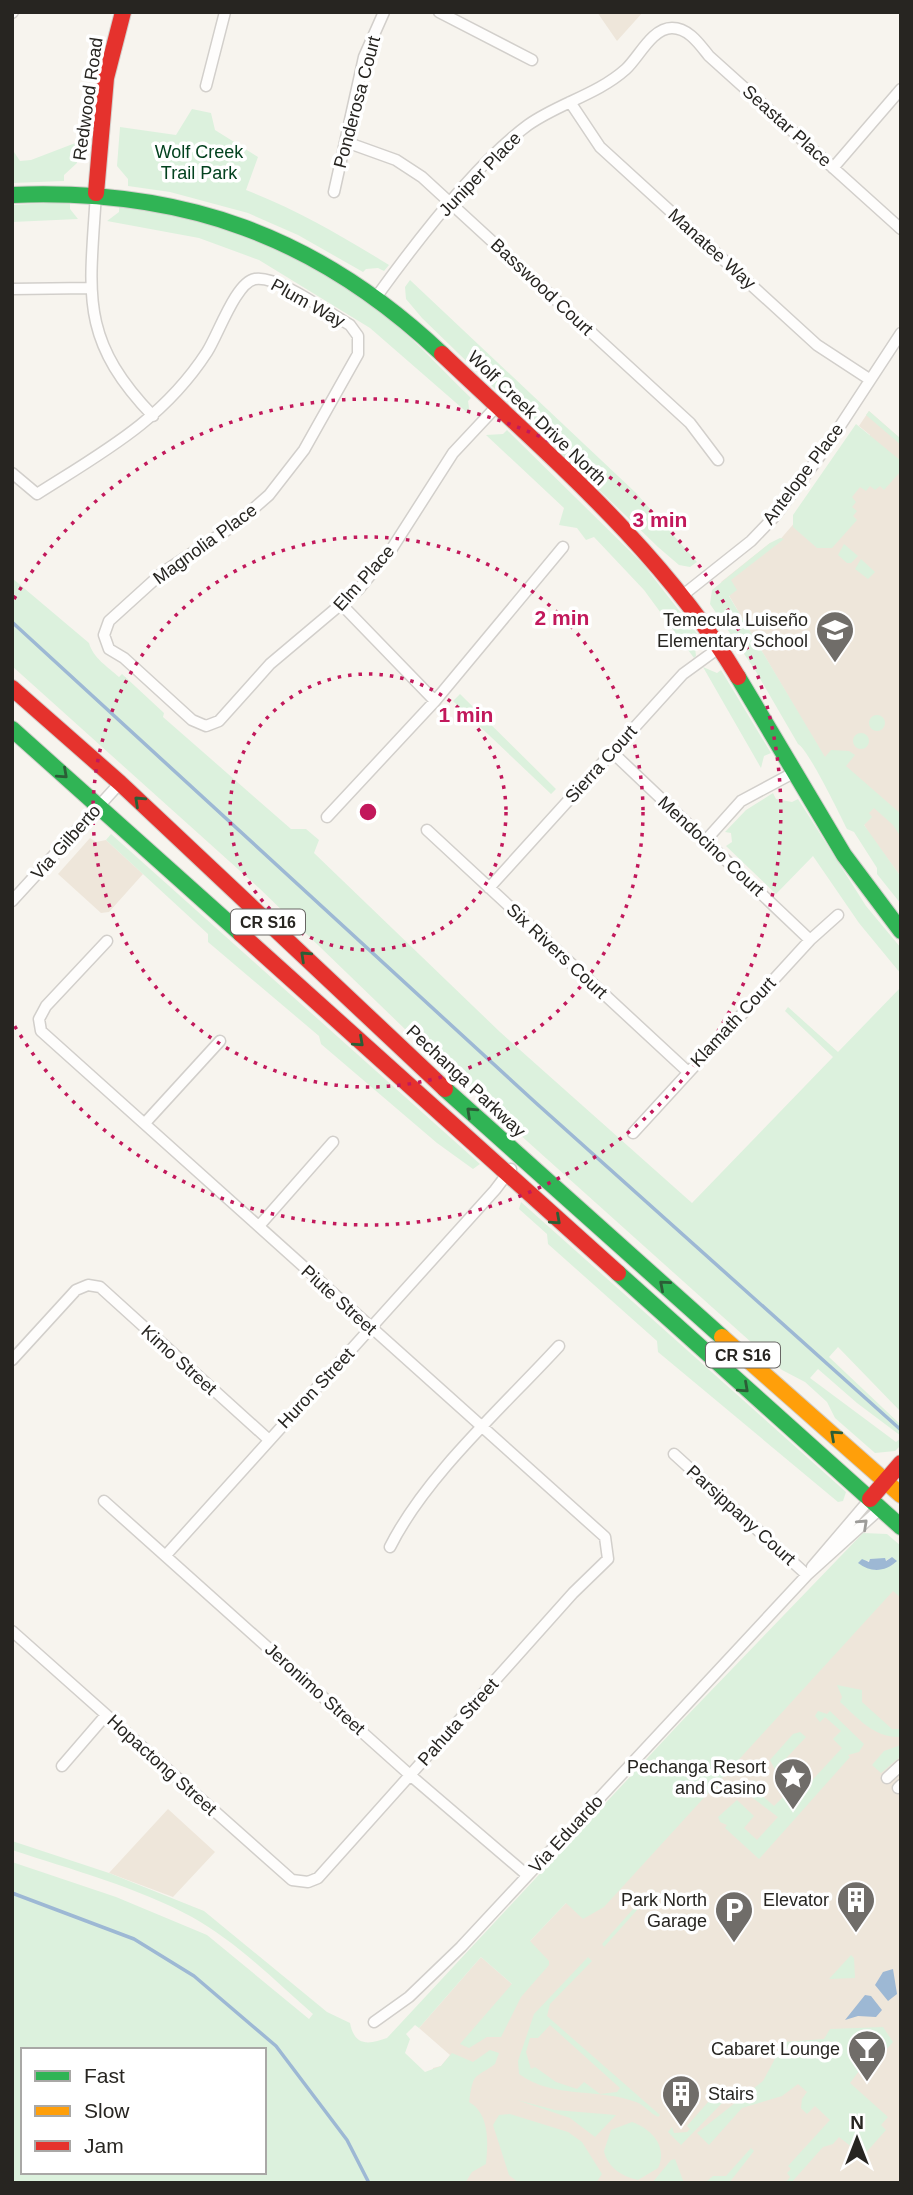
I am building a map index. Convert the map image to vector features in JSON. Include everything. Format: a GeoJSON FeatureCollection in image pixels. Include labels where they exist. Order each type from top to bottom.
{"type":"FeatureCollection","features":[{"type":"Feature","properties":{"kind":"main road","name":"Redwood Road"},"geometry":{"type":"LineString","coordinates":[[96,193],[100,123],[110,55],[123,12]]}},
{"type":"Feature","properties":{"kind":"main road","name":"Wolf Creek Drive North"},"geometry":{"type":"LineString","coordinates":[[12,195],[96,193],[159,201],[233,220],[311,255],[377,296],[605,509],[683,595],[720,647],[844,855],[901,931]]}},
{"type":"Feature","properties":{"kind":"main road","name":"Pechanga Parkway"},"geometry":{"type":"LineString","coordinates":[[12,688],[120,783],[520,1159],[900,1493]]}},
{"type":"Feature","properties":{"kind":"main road","name":"CR S16"},"geometry":{"type":"LineString","coordinates":[[12,729],[901,1527]]}},
{"type":"Feature","properties":{"kind":"main road"},"geometry":{"type":"LineString","coordinates":[[875,1504],[886,1481],[901,1464]]}},
{"type":"Feature","properties":{"kind":"main road"},"geometry":{"type":"LineString","coordinates":[[875,1504],[900,1493]]}},
{"type":"Feature","properties":{"kind":"street"},"geometry":{"type":"LineString","coordinates":[[206,86],[225,12]]}},
{"type":"Feature","properties":{"kind":"street","name":"Ponderosa Court"},"geometry":{"type":"LineString","coordinates":[[334,192],[364,57],[384,12]]}},
{"type":"Feature","properties":{"kind":"street"},"geometry":{"type":"LineString","coordinates":[[439,12],[532,60]]}},
{"type":"Feature","properties":{"kind":"street","name":"Juniper Place"},"geometry":{"type":"LineString","coordinates":[[377,296],[451,203],[528,125],[612,80],[626,69],[657,33],[672,28]]}},
{"type":"Feature","properties":{"kind":"street","name":"Seastar Place"},"geometry":{"type":"LineString","coordinates":[[672,28],[690,34],[709,56],[901,229]]}},
{"type":"Feature","properties":{"kind":"street"},"geometry":{"type":"LineString","coordinates":[[833,168],[901,89]]}},
{"type":"Feature","properties":{"kind":"street","name":"Manatee Way"},"geometry":{"type":"LineString","coordinates":[[570,102],[600,147],[817,345],[869,379]]}},
{"type":"Feature","properties":{"kind":"street","name":"Basswood Court"},"geometry":{"type":"LineString","coordinates":[[346,142],[396,159],[451,203],[690,423],[718,460]]}},
{"type":"Feature","properties":{"kind":"street"},"geometry":{"type":"LineString","coordinates":[[12,472],[37,494],[135,432],[153,416],[126,388],[100,342],[90,288],[96,193]]}},
{"type":"Feature","properties":{"kind":"street","name":"Plum Way"},"geometry":{"type":"LineString","coordinates":[[153,416],[188,380],[214,341],[238,289],[253,279],[271,280],[350,325],[358,336]]}},
{"type":"Feature","properties":{"kind":"street"},"geometry":{"type":"LineString","coordinates":[[12,289],[90,288]]}},
{"type":"Feature","properties":{"kind":"street","name":"Antelope Place"},"geometry":{"type":"LineString","coordinates":[[683,595],[751,541],[775,516],[825,449],[901,333]]}},
{"type":"Feature","properties":{"kind":"street","name":"Magnolia Place"},"geometry":{"type":"LineString","coordinates":[[206,726],[192,720],[124,658],[109,649],[103,635],[109,621],[162,573],[236,524],[288,474],[358,354],[358,336]]}},
{"type":"Feature","properties":{"kind":"street","name":"Elm Place"},"geometry":{"type":"LineString","coordinates":[[206,726],[219,721],[270,664],[343,606],[391,550],[453,453],[497,406]]}},
{"type":"Feature","properties":{"kind":"street"},"geometry":{"type":"LineString","coordinates":[[327,817],[435,701],[563,547]]}},
{"type":"Feature","properties":{"kind":"street"},"geometry":{"type":"LineString","coordinates":[[343,606],[435,701]]}},
{"type":"Feature","properties":{"kind":"street","name":"Sierra Court"},"geometry":{"type":"LineString","coordinates":[[489,888],[684,674],[720,647]]}},
{"type":"Feature","properties":{"kind":"street","name":"Mendocino Court"},"geometry":{"type":"LineString","coordinates":[[612,752],[810,940]]}},
{"type":"Feature","properties":{"kind":"street"},"geometry":{"type":"LineString","coordinates":[[706,840],[741,801],[794,772]]}},
{"type":"Feature","properties":{"kind":"street","name":"Via Gilberto"},"geometry":{"type":"LineString","coordinates":[[12,901],[120,783]]}},
{"type":"Feature","properties":{"kind":"street","name":"Six Rivers Court"},"geometry":{"type":"LineString","coordinates":[[427,830],[687,1071]]}},
{"type":"Feature","properties":{"kind":"street","name":"Klamath Court"},"geometry":{"type":"LineString","coordinates":[[633,1133],[687,1071],[810,940],[838,915]]}},
{"type":"Feature","properties":{"kind":"street","name":"Piute Street"},"geometry":{"type":"LineString","coordinates":[[107,940],[57,993],[39,1019],[41,1031],[605,1536],[608,1559],[600,1567]]}},
{"type":"Feature","properties":{"kind":"street"},"geometry":{"type":"LineString","coordinates":[[145,1123],[220,1041]]}},
{"type":"Feature","properties":{"kind":"street"},"geometry":{"type":"LineString","coordinates":[[259,1226],[333,1142]]}},
{"type":"Feature","properties":{"kind":"street","name":"Huron Street"},"geometry":{"type":"LineString","coordinates":[[167,1555],[520,1159]]}},
{"type":"Feature","properties":{"kind":"street","name":"Kimo Street"},"geometry":{"type":"LineString","coordinates":[[12,1360],[76,1290],[88,1285],[100,1287],[268,1439]]}},
{"type":"Feature","properties":{"kind":"street"},"geometry":{"type":"LineString","coordinates":[[390,1547],[405,1518],[559,1346]]}},
{"type":"Feature","properties":{"kind":"street","name":"Parsippany Court"},"geometry":{"type":"LineString","coordinates":[[674,1454],[807,1575]]}},
{"type":"Feature","properties":{"kind":"street","name":"Jeronimo Street"},"geometry":{"type":"LineString","coordinates":[[104,1501],[410,1775],[527,1875]]}},
{"type":"Feature","properties":{"kind":"street","name":"Via Eduardo"},"geometry":{"type":"LineString","coordinates":[[374,2022],[409,1997],[444,1964],[875,1504]]}},
{"type":"Feature","properties":{"kind":"street","name":"Pahuta Street"},"geometry":{"type":"LineString","coordinates":[[318,1878],[600,1567]]}},
{"type":"Feature","properties":{"kind":"street","name":"Hopactong Street"},"geometry":{"type":"LineString","coordinates":[[12,1631],[292,1880],[308,1882],[318,1878]]}},
{"type":"Feature","properties":{"kind":"street"},"geometry":{"type":"LineString","coordinates":[[62,1766],[106,1715]]}},
{"type":"Feature","properties":{"kind":"street"},"geometry":{"type":"LineString","coordinates":[[887,1778],[901,1765]]}},
{"type":"Feature","properties":{"kind":"shaded area"},"geometry":{"type":"Polygon","coordinates":[[[597,12],[643,12],[617,41],[597,12]]]}},
{"type":"Feature","properties":{"kind":"shaded area","name":"Temecula Luiseño Elementary School"},"geometry":{"type":"Polygon","coordinates":[[[869,411],[901,439],[901,877],[870,835],[721,582],[770,543],[778,542],[870,435],[859,426],[869,411]]]}},
{"type":"Feature","properties":{"kind":"shaded area"},"geometry":{"type":"Polygon","coordinates":[[[90,838],[96,842],[106,840],[143,874],[109,912],[101,913],[58,874],[90,838]]]}},
{"type":"Feature","properties":{"kind":"shaded area","name":"Pechanga Resort and Casino"},"geometry":{"type":"Polygon","coordinates":[[[901,1575],[901,2183],[410,2183],[433,2068],[441,2066],[450,2055],[419,2028],[481,1957],[512,1984],[529,1942],[566,1903],[901,1575]]]}},
{"type":"Feature","properties":{"kind":"shaded area"},"geometry":{"type":"Polygon","coordinates":[[[168,1809],[215,1852],[173,1897],[109,1873],[168,1809]]]}},
{"type":"Feature","properties":{"kind":"green space","name":"Wolf Creek Trail Park"},"geometry":{"type":"Polygon","coordinates":[[[192,109],[211,113],[215,130],[258,157],[246,190],[319,224],[389,265],[384,271],[378,268],[366,269],[363,272],[298,235],[248,213],[170,192],[128,186],[128,179],[117,166],[120,127],[176,135],[192,109]]]}},
{"type":"Feature","properties":{"kind":"green space"},"geometry":{"type":"Polygon","coordinates":[[[78,142],[77,163],[64,175],[64,181],[12,183],[12,149],[20,161],[31,160],[78,142]]]}},
{"type":"Feature","properties":{"kind":"green space"},"geometry":{"type":"Polygon","coordinates":[[[70,202],[70,209],[78,219],[12,222],[12,205],[70,202]]]}},
{"type":"Feature","properties":{"kind":"green space"},"geometry":{"type":"Polygon","coordinates":[[[119,206],[156,211],[228,230],[263,243],[329,277],[361,297],[421,348],[471,398],[468,401],[470,415],[370,328],[259,260],[199,238],[107,221],[119,212],[119,206]]]}},
{"type":"Feature","properties":{"kind":"green space"},"geometry":{"type":"Polygon","coordinates":[[[410,280],[636,493],[697,562],[690,567],[679,565],[658,547],[422,318],[406,299],[405,287],[410,280]]]}},
{"type":"Feature","properties":{"kind":"green space"},"geometry":{"type":"Polygon","coordinates":[[[869,411],[901,439],[901,445],[866,415],[869,411]]]}},
{"type":"Feature","properties":{"kind":"green space"},"geometry":{"type":"Polygon","coordinates":[[[856,424],[901,461],[901,471],[884,490],[880,486],[875,490],[870,486],[866,491],[860,487],[852,497],[856,502],[852,507],[857,511],[853,516],[857,520],[832,548],[817,548],[793,527],[793,515],[856,424]]]}},
{"type":"Feature","properties":{"kind":"green space"},"geometry":{"type":"Polygon","coordinates":[[[507,430],[642,563],[699,636],[694,639],[694,658],[644,590],[594,537],[586,540],[577,528],[559,525],[564,508],[486,435],[503,434],[507,430]]]}},
{"type":"Feature","properties":{"kind":"green space"},"geometry":{"type":"Polygon","coordinates":[[[784,539],[731,580],[737,590],[729,596],[825,757],[831,750],[849,751],[855,755],[846,766],[901,814],[901,837],[893,825],[874,808],[869,813],[872,817],[864,825],[901,877],[901,904],[877,874],[877,868],[854,832],[847,829],[809,757],[798,744],[755,670],[710,604],[712,590],[770,543],[784,539]]]}},
{"type":"Feature","properties":{"kind":"green space"},"geometry":{"type":"Polygon","coordinates":[[[844,544],[858,556],[851,563],[838,555],[844,544]]]}},
{"type":"Feature","properties":{"kind":"green space"},"geometry":{"type":"Polygon","coordinates":[[[861,559],[875,572],[868,579],[855,569],[861,559]]]}},
{"type":"Feature","properties":{"kind":"green space"},"geometry":{"type":"Polygon","coordinates":[[[12,578],[89,643],[101,662],[119,677],[122,674],[164,713],[163,717],[291,829],[306,829],[319,840],[314,853],[500,1032],[692,1203],[833,1057],[785,1011],[788,1007],[838,1052],[901,987],[901,1412],[838,1347],[829,1357],[901,1425],[901,1436],[818,1369],[810,1378],[896,1442],[901,1438],[901,1445],[895,1451],[875,1453],[835,1418],[827,1402],[805,1382],[782,1370],[438,1061],[259,888],[12,666],[12,578]]]}},
{"type":"Feature","properties":{"kind":"green space"},"geometry":{"type":"Polygon","coordinates":[[[703,667],[717,673],[721,670],[771,753],[764,756],[761,768],[703,667]]]}},
{"type":"Feature","properties":{"kind":"green space"},"geometry":{"type":"Polygon","coordinates":[[[460,694],[556,789],[551,794],[453,701],[460,694]]]}},
{"type":"Feature","properties":{"kind":"green space"},"geometry":{"type":"Polygon","coordinates":[[[877,715],[883,717],[883,729],[877,731],[871,729],[869,723],[871,717],[877,715]]]}},
{"type":"Feature","properties":{"kind":"green space"},"geometry":{"type":"Polygon","coordinates":[[[858,733],[864,733],[869,741],[867,747],[858,749],[853,744],[853,738],[858,733]]]}},
{"type":"Feature","properties":{"kind":"green space"},"geometry":{"type":"Polygon","coordinates":[[[773,793],[776,799],[792,802],[798,799],[866,906],[901,948],[901,974],[859,923],[813,856],[776,894],[726,846],[732,842],[731,833],[725,832],[746,810],[773,793]]]}},
{"type":"Feature","properties":{"kind":"green space"},"geometry":{"type":"Polygon","coordinates":[[[111,834],[480,1164],[473,1169],[437,1143],[321,1044],[319,1036],[208,942],[208,934],[106,840],[111,834]]]}},
{"type":"Feature","properties":{"kind":"green space"},"geometry":{"type":"Polygon","coordinates":[[[521,1202],[846,1492],[843,1501],[838,1502],[658,1352],[657,1341],[548,1244],[547,1234],[519,1209],[521,1202]]]}},
{"type":"Feature","properties":{"kind":"green space"},"geometry":{"type":"Polygon","coordinates":[[[863,1533],[887,1534],[901,1546],[901,1598],[893,1591],[604,1907],[583,1919],[566,1903],[530,1941],[549,1961],[549,1965],[521,1997],[501,2037],[487,2037],[469,2048],[460,2044],[512,1984],[481,1957],[419,2028],[415,2025],[406,2034],[410,2039],[405,2053],[425,2072],[441,2066],[452,2053],[473,2062],[490,2050],[499,2053],[495,2064],[476,2077],[472,2085],[469,2102],[476,2107],[484,2121],[487,2156],[486,2164],[472,2172],[465,2183],[12,2183],[12,1862],[116,1897],[207,1935],[309,2019],[313,2014],[240,1950],[192,1917],[127,1888],[12,1850],[12,1841],[109,1873],[204,1911],[327,2012],[350,2023],[352,2031],[360,2040],[365,2042],[387,2038],[679,1724],[863,1533]],[[892,1557],[885,1561],[865,1561],[875,1570],[893,1565],[892,1557]]]}},
{"type":"Feature","properties":{"kind":"green space"},"geometry":{"type":"Polygon","coordinates":[[[837,1685],[862,1690],[862,1702],[892,1729],[901,1729],[901,1737],[875,1731],[861,1721],[840,1702],[842,1697],[837,1685]]]}},
{"type":"Feature","properties":{"kind":"green space"},"geometry":{"type":"Polygon","coordinates":[[[818,1711],[827,1714],[830,1711],[864,1744],[859,1752],[848,1755],[850,1757],[759,1859],[725,1828],[727,1825],[720,1822],[718,1817],[737,1800],[754,1816],[744,1828],[757,1840],[778,1817],[745,1792],[747,1785],[754,1780],[761,1786],[757,1791],[774,1806],[783,1797],[791,1803],[842,1748],[833,1739],[841,1731],[825,1717],[820,1722],[815,1716],[818,1711]]]}},
{"type":"Feature","properties":{"kind":"green space"},"geometry":{"type":"Polygon","coordinates":[[[800,1732],[806,1737],[775,1770],[770,1760],[793,1734],[800,1732]]]}},
{"type":"Feature","properties":{"kind":"green space"},"geometry":{"type":"Polygon","coordinates":[[[901,1745],[901,1756],[881,1773],[872,1765],[884,1751],[901,1745]]]}},
{"type":"Feature","properties":{"kind":"green space"},"geometry":{"type":"Polygon","coordinates":[[[651,1889],[654,1891],[604,1947],[602,1944],[651,1889]]]}},
{"type":"Feature","properties":{"kind":"green space"},"geometry":{"type":"Polygon","coordinates":[[[851,1955],[854,1958],[855,1978],[829,1979],[851,1955]]]}},
{"type":"Feature","properties":{"kind":"green space"},"geometry":{"type":"Polygon","coordinates":[[[588,1957],[592,1961],[550,2004],[547,2016],[660,2115],[658,2117],[639,2103],[622,2098],[546,2087],[519,2074],[518,2061],[534,2014],[588,1957]],[[550,2025],[538,2038],[530,2038],[526,2052],[531,2069],[535,2067],[556,2082],[577,2089],[584,2082],[600,2094],[617,2092],[620,2088],[550,2025]]]}},
{"type":"Feature","properties":{"kind":"green space"},"geometry":{"type":"Polygon","coordinates":[[[883,2027],[893,2042],[884,2052],[877,2047],[850,2083],[888,2117],[881,2125],[886,2130],[863,2156],[839,2137],[833,2144],[823,2147],[791,2183],[785,2183],[790,2177],[787,2173],[791,2169],[788,2166],[830,2120],[815,2106],[807,2114],[801,2108],[802,2099],[807,2092],[798,2084],[782,2096],[742,2108],[709,2145],[697,2133],[763,2081],[784,2042],[824,2039],[830,2029],[883,2027]]]}},
{"type":"Feature","properties":{"kind":"green space"},"geometry":{"type":"Polygon","coordinates":[[[723,2085],[728,2090],[723,2102],[681,2145],[668,2132],[672,2127],[674,2133],[687,2132],[690,2129],[687,2126],[723,2085]]]}},
{"type":"Feature","properties":{"kind":"green space"},"geometry":{"type":"Polygon","coordinates":[[[517,2100],[555,2110],[616,2115],[595,2137],[570,2118],[517,2100]]]}},
{"type":"Feature","properties":{"kind":"green space"},"geometry":{"type":"Polygon","coordinates":[[[510,2114],[568,2132],[582,2142],[602,2174],[596,2183],[519,2183],[509,2175],[493,2125],[499,2115],[510,2114]]]}},
{"type":"Feature","properties":{"kind":"green space"},"geometry":{"type":"Polygon","coordinates":[[[632,2122],[652,2134],[661,2153],[658,2168],[638,2180],[616,2170],[608,2162],[604,2151],[611,2130],[632,2122]]]}},
{"type":"Feature","properties":{"kind":"green space"},"geometry":{"type":"Polygon","coordinates":[[[751,2148],[754,2151],[729,2183],[707,2181],[713,2176],[726,2176],[751,2148]]]}},
{"type":"Feature","properties":{"kind":"green space"},"geometry":{"type":"Polygon","coordinates":[[[675,2159],[684,2183],[652,2183],[671,2160],[675,2159]]]}},
{"type":"Feature","properties":{"kind":"water"},"geometry":{"type":"Polygon","coordinates":[[[892,1557],[897,1561],[883,1569],[873,1570],[858,1563],[862,1559],[869,1562],[870,1559],[885,1558],[886,1561],[892,1557]]]}},
{"type":"Feature","properties":{"kind":"water"},"geometry":{"type":"Polygon","coordinates":[[[893,1969],[897,1994],[888,2001],[875,1985],[883,1972],[893,1969]]]}},
{"type":"Feature","properties":{"kind":"water"},"geometry":{"type":"Polygon","coordinates":[[[865,1995],[871,1996],[882,2010],[876,2017],[858,2016],[845,2020],[865,1995]]]}},
{"type":"Feature","properties":{"kind":"waterway"},"geometry":{"type":"LineString","coordinates":[[12,622],[536,1103],[901,1430]]}},
{"type":"Feature","properties":{"kind":"waterway"},"geometry":{"type":"LineString","coordinates":[[12,1893],[134,1939],[194,1976],[276,2046],[347,2140],[369,2183]]}},
{"type":"Feature","properties":{"kind":"traffic: fast"},"geometry":{"type":"LineString","coordinates":[[12,195],[74,195],[134,200],[190,211],[244,228],[296,250],[346,278],[395,313],[442,354]]}},
{"type":"Feature","properties":{"kind":"traffic: fast"},"geometry":{"type":"LineString","coordinates":[[738,677],[844,855],[901,931]]}},
{"type":"Feature","properties":{"kind":"traffic: fast"},"geometry":{"type":"LineString","coordinates":[[12,729],[241,934]]}},
{"type":"Feature","properties":{"kind":"traffic: fast"},"geometry":{"type":"LineString","coordinates":[[445,1089],[722,1337]]}},
{"type":"Feature","properties":{"kind":"traffic: fast"},"geometry":{"type":"LineString","coordinates":[[618,1273],[901,1527]]}},
{"type":"Feature","properties":{"kind":"traffic: slow"},"geometry":{"type":"LineString","coordinates":[[722,1337],[901,1495]]}},
{"type":"Feature","properties":{"kind":"traffic: jam"},"geometry":{"type":"LineString","coordinates":[[96,193],[106,78],[123,12]]}},
{"type":"Feature","properties":{"kind":"traffic: jam"},"geometry":{"type":"LineString","coordinates":[[442,354],[562,467],[639,545],[708,631],[738,677]]}},
{"type":"Feature","properties":{"kind":"traffic: jam"},"geometry":{"type":"LineString","coordinates":[[12,688],[120,783],[445,1089]]}},
{"type":"Feature","properties":{"kind":"traffic: jam"},"geometry":{"type":"LineString","coordinates":[[241,934],[618,1273]]}},
{"type":"Feature","properties":{"kind":"traffic: jam"},"geometry":{"type":"LineString","coordinates":[[870,1499],[901,1463]]}},
{"type":"Feature","properties":{"kind":"place","name":"Temecula Luiseño Elementary School"},"geometry":{"type":"Point","coordinates":[835,664]}},
{"type":"Feature","properties":{"kind":"place","name":"Pechanga Resort and Casino"},"geometry":{"type":"Point","coordinates":[793,1811]}},
{"type":"Feature","properties":{"kind":"place","name":"Elevator"},"geometry":{"type":"Point","coordinates":[856,1934]}},
{"type":"Feature","properties":{"kind":"place","name":"Park North Garage"},"geometry":{"type":"Point","coordinates":[734,1944]}},
{"type":"Feature","properties":{"kind":"place","name":"Cabaret Lounge"},"geometry":{"type":"Point","coordinates":[867,2083]}},
{"type":"Feature","properties":{"kind":"place","name":"Stairs"},"geometry":{"type":"Point","coordinates":[681,2128]}}]}
